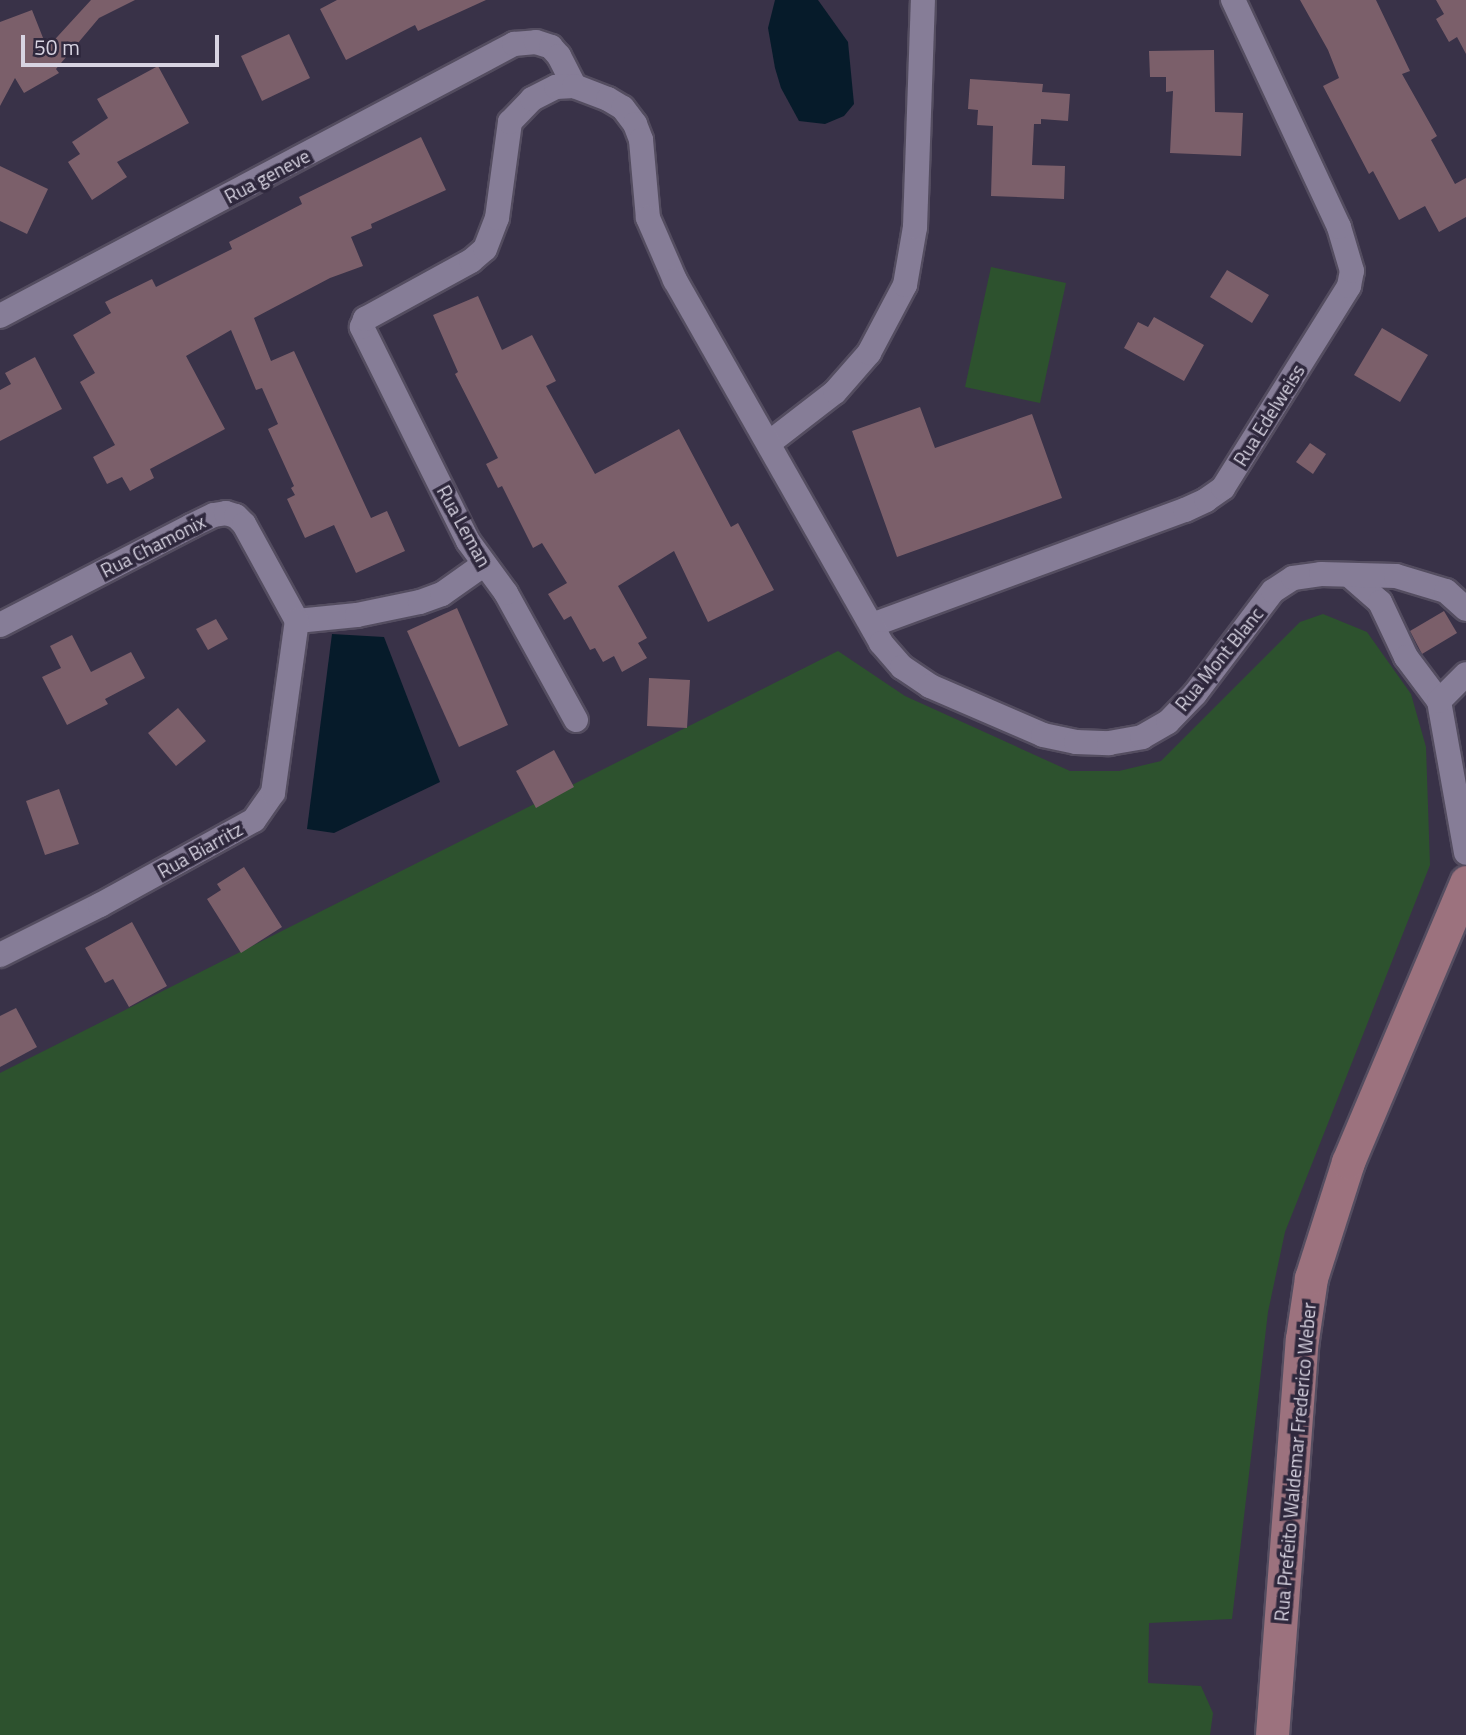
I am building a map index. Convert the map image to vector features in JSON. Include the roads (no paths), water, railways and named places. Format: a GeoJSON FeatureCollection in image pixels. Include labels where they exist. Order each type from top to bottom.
{"type":"FeatureCollection","features":[{"type":"Feature","properties":{"kind":"main road","name":"Rua Prefeito Waldemar Frederico Weber"},"geometry":{"type":"LineString","coordinates":[[1272,1735],[1302,1339],[1311,1278],[1348,1162],[1466,882]]}},
{"type":"Feature","properties":{"kind":"street"},"geometry":{"type":"LineString","coordinates":[[769,443],[844,382],[869,353],[905,285],[915,227],[923,0]]}},
{"type":"Feature","properties":{"kind":"street","name":"Rua Edelweiss"},"geometry":{"type":"LineString","coordinates":[[872,625],[1206,500],[1223,488],[1349,286],[1352,271],[1339,228],[1233,0]]}},
{"type":"Feature","properties":{"kind":"street","name":"Rua geneve"},"geometry":{"type":"LineString","coordinates":[[0,316],[514,44],[536,42],[551,47],[559,56],[574,86]]}},
{"type":"Feature","properties":{"kind":"street","name":"Rua Mont Blanc"},"geometry":{"type":"LineString","coordinates":[[574,86],[623,108],[635,124],[641,140],[648,218],[693,313],[881,643],[902,667],[930,686],[1043,735],[1076,742],[1109,743],[1142,737],[1168,722],[1195,694],[1273,591],[1293,578],[1396,576],[1446,591],[1466,609]]}},
{"type":"Feature","properties":{"kind":"street","name":"Rua Leman"},"geometry":{"type":"LineString","coordinates":[[574,86],[555,87],[544,92],[520,109],[510,122],[497,218],[485,248],[471,261],[365,319],[362,327],[468,541],[506,593],[576,720]]}},
{"type":"Feature","properties":{"kind":"street","name":"Rua Chamonix"},"geometry":{"type":"LineString","coordinates":[[0,625],[202,520],[226,513],[236,516],[244,524],[297,621]]}},
{"type":"Feature","properties":{"kind":"street"},"geometry":{"type":"LineString","coordinates":[[297,621],[357,615],[420,602],[442,594],[483,565]]}},
{"type":"Feature","properties":{"kind":"street"},"geometry":{"type":"LineString","coordinates":[[1349,575],[1380,602],[1406,657],[1439,701],[1466,853]]}},
{"type":"Feature","properties":{"kind":"street","name":"Rua Biarritz"},"geometry":{"type":"LineString","coordinates":[[0,955],[100,905],[254,820],[273,793],[297,621]]}},
{"type":"Feature","properties":{"kind":"street"},"geometry":{"type":"LineString","coordinates":[[1439,701],[1466,674]]}},
{"type":"Feature","properties":{"kind":"water"},"geometry":{"type":"Polygon","coordinates":[[[775,0],[818,0],[848,42],[854,104],[844,116],[825,124],[799,121],[781,88],[775,68],[768,28],[775,0]]]}},
{"type":"Feature","properties":{"kind":"water"},"geometry":{"type":"Polygon","coordinates":[[[332,634],[384,637],[440,782],[334,833],[307,829],[332,634]]]}}]}
